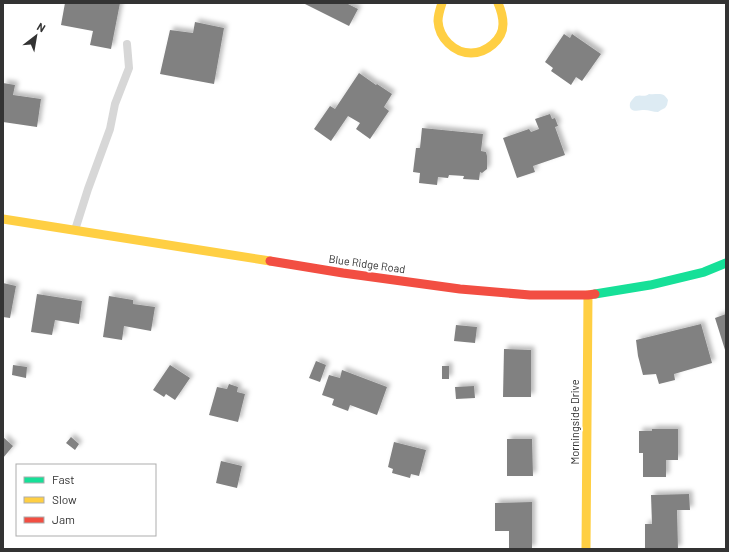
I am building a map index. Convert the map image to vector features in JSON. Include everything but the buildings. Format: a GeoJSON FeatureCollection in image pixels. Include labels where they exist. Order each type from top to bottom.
{"type":"FeatureCollection","features":[{"type":"Feature","properties":{"kind":"main road"},"geometry":{"type":"LineString","coordinates":[[442,3],[438,13],[438,24],[441,34],[447,43],[456,49],[466,52],[477,52],[487,48],[495,42],[501,32],[504,22],[502,11],[498,3]]}},
{"type":"Feature","properties":{"kind":"main road","name":"Blue Ridge Road"},"geometry":{"type":"LineString","coordinates":[[3,220],[343,273],[460,289],[530,295],[588,295],[650,285],[704,272],[726,263]]}},
{"type":"Feature","properties":{"kind":"main road","name":"Morningside Drive"},"geometry":{"type":"LineString","coordinates":[[586,549],[588,295]]}},
{"type":"Feature","properties":{"kind":"lane"},"geometry":{"type":"LineString","coordinates":[[75,231],[88,189],[110,129],[114,104],[129,68],[127,44]]}},
{"type":"Feature","properties":{"kind":"shaded area"},"geometry":{"type":"Polygon","coordinates":[[[649,94],[664,95],[668,100],[665,108],[658,112],[646,110],[635,111],[631,109],[630,103],[635,97],[649,94]]]}},
{"type":"Feature","properties":{"kind":"traffic: fast"},"geometry":{"type":"LineString","coordinates":[[595,294],[650,285],[704,272],[726,263]]}},
{"type":"Feature","properties":{"kind":"traffic: slow"},"geometry":{"type":"LineString","coordinates":[[442,3],[438,21],[444,39],[453,47],[471,53],[488,48],[500,35],[503,21],[498,3]]}},
{"type":"Feature","properties":{"kind":"traffic: slow"},"geometry":{"type":"LineString","coordinates":[[3,219],[270,261]]}},
{"type":"Feature","properties":{"kind":"traffic: slow"},"geometry":{"type":"LineString","coordinates":[[586,549],[588,295]]}},
{"type":"Feature","properties":{"kind":"traffic: jam"},"geometry":{"type":"LineString","coordinates":[[270,261],[343,273],[460,289],[530,295],[595,294]]}}]}
